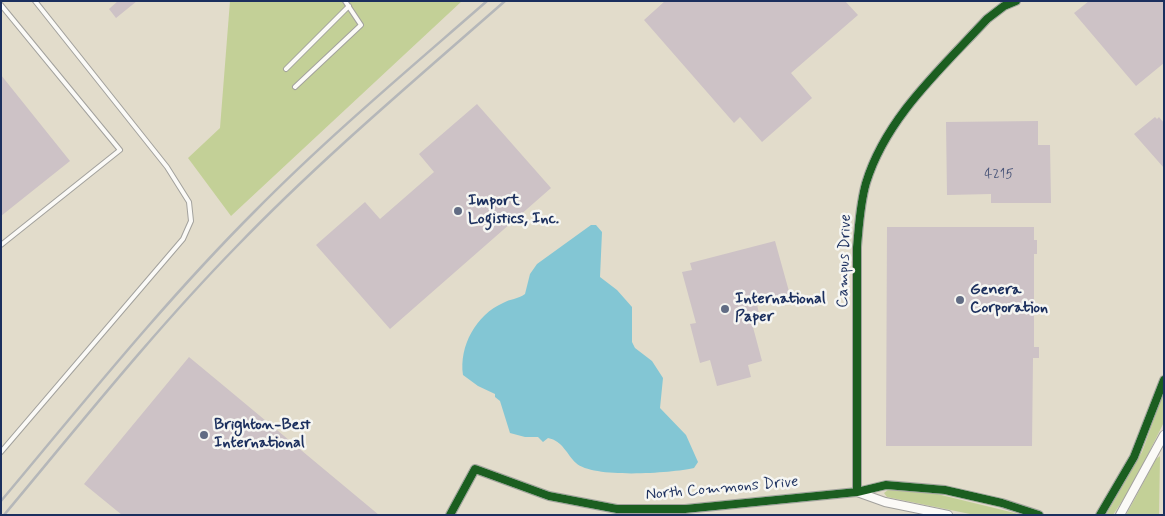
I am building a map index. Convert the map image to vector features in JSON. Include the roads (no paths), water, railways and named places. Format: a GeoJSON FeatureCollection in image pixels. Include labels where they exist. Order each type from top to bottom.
{"type":"FeatureCollection","features":[{"type":"Feature","properties":{"kind":"street","name":"Campus Drive"},"geometry":{"type":"LineString","coordinates":[[857,492],[857,247],[866,182],[884,141],[909,105],[987,19],[1004,6],[1016,1]]}},
{"type":"Feature","properties":{"kind":"street"},"geometry":{"type":"LineString","coordinates":[[1100,515],[1128,471],[1164,380]]}},
{"type":"Feature","properties":{"kind":"street"},"geometry":{"type":"LineString","coordinates":[[1120,515],[1164,435]]}},
{"type":"Feature","properties":{"kind":"street","name":"North Commons Drive"},"geometry":{"type":"LineString","coordinates":[[450,515],[475,470],[549,496],[638,512],[857,492],[886,485],[945,490],[1002,503],[1039,515]]}},
{"type":"Feature","properties":{"kind":"street"},"geometry":{"type":"LineString","coordinates":[[857,492],[885,502],[948,515]]}},
{"type":"Feature","properties":{"kind":"lane"},"geometry":{"type":"LineString","coordinates":[[1,452],[183,239],[191,221],[189,202],[167,167],[35,1]]}},
{"type":"Feature","properties":{"kind":"lane"},"geometry":{"type":"LineString","coordinates":[[295,87],[361,25],[345,1]]}},
{"type":"Feature","properties":{"kind":"lane"},"geometry":{"type":"LineString","coordinates":[[1,5],[120,150],[1,245]]}},
{"type":"Feature","properties":{"kind":"lane"},"geometry":{"type":"LineString","coordinates":[[286,69],[349,6]]}},
{"type":"Feature","properties":{"kind":"water"},"geometry":{"type":"Polygon","coordinates":[[[591,225],[596,225],[602,232],[600,277],[617,290],[632,307],[632,342],[635,348],[652,361],[663,378],[660,408],[686,435],[698,462],[694,468],[669,472],[615,473],[585,468],[576,463],[561,445],[553,440],[548,438],[543,442],[538,437],[525,437],[510,433],[500,401],[495,397],[495,394],[478,386],[463,375],[464,353],[471,333],[477,323],[493,308],[525,294],[530,274],[537,264],[591,225]]]}},
{"type":"Feature","properties":{"kind":"railway"},"geometry":{"type":"LineString","coordinates":[[1,501],[125,353],[255,211],[340,130],[487,1]]}},
{"type":"Feature","properties":{"kind":"railway"},"geometry":{"type":"LineString","coordinates":[[4,515],[147,344],[237,246],[335,151],[505,1]]}},
{"type":"Feature","properties":{"kind":"place","name":"Import Logistics, Inc."},"geometry":{"type":"Point","coordinates":[458,211]}},
{"type":"Feature","properties":{"kind":"place","name":"Genera Corporation"},"geometry":{"type":"Point","coordinates":[960,300]}},
{"type":"Feature","properties":{"kind":"place","name":"International Paper"},"geometry":{"type":"Point","coordinates":[725,309]}},
{"type":"Feature","properties":{"kind":"place","name":"Brighton-Best International"},"geometry":{"type":"Point","coordinates":[204,435]}}]}
